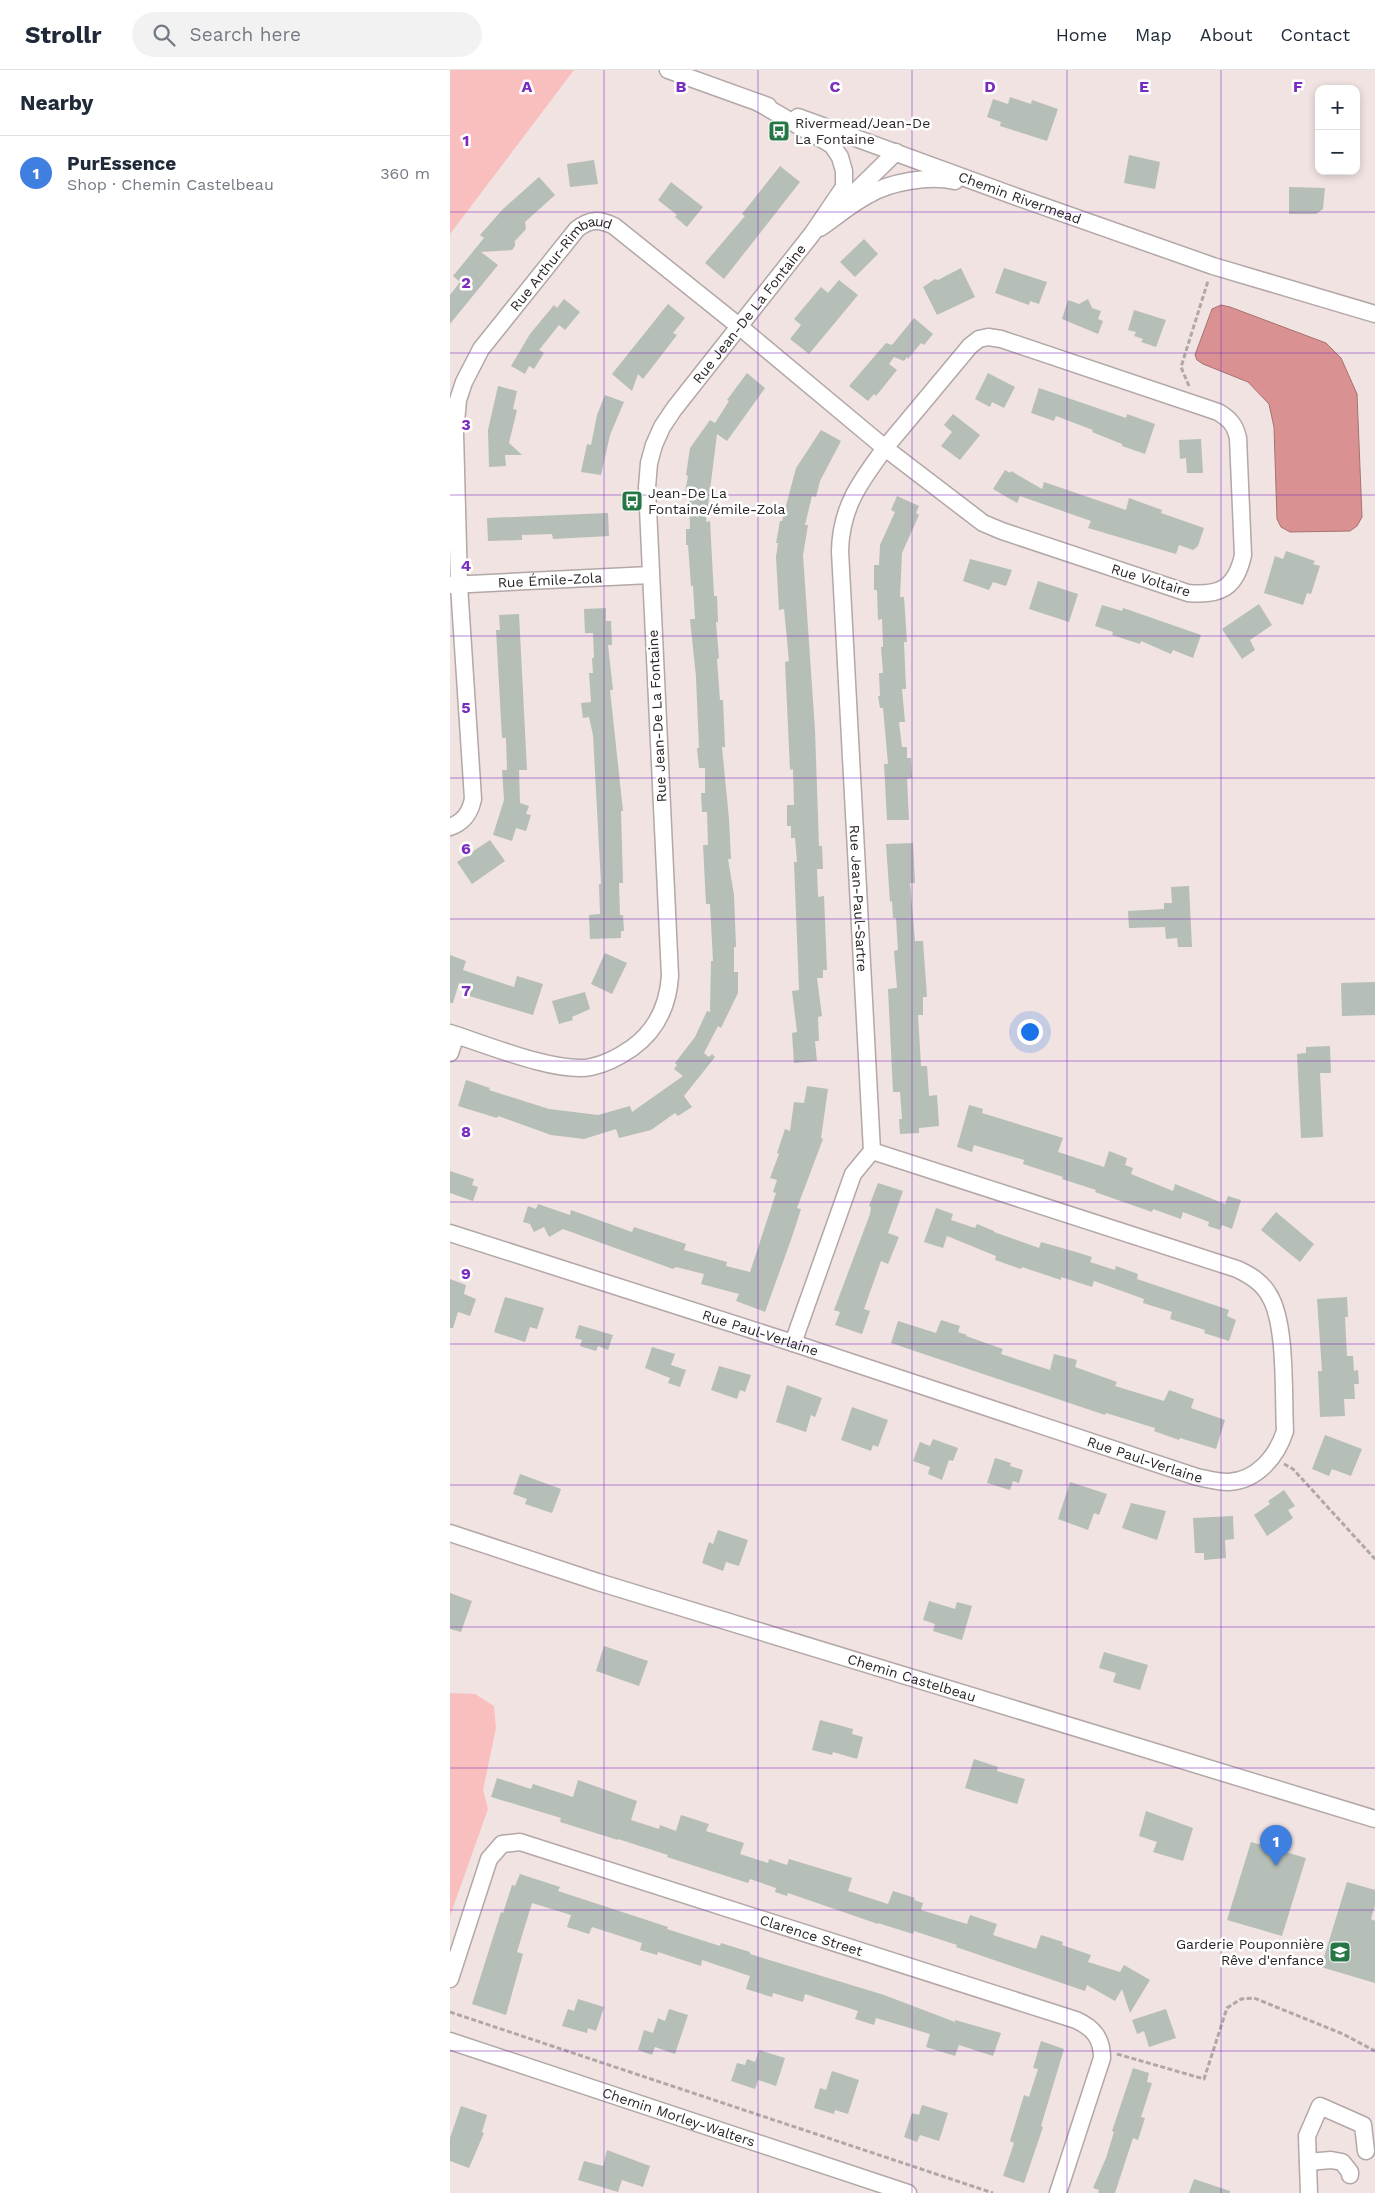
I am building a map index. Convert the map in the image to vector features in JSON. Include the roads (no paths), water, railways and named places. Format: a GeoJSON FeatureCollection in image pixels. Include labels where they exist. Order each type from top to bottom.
{"type":"FeatureCollection","features":[{"type":"Feature","properties":{"kind":"street","name":"Chemin Rivermead"},"geometry":{"type":"LineString","coordinates":[[668,70],[1213,266],[1375,314]]}},
{"type":"Feature","properties":{"kind":"street","name":"Rue Jean-De La Fontaine"},"geometry":{"type":"LineString","coordinates":[[453,1034],[552,1065],[572,1068],[590,1067],[610,1061],[638,1044],[650,1033],[666,1005],[670,976],[646,487],[649,463],[662,426],[674,409],[812,234],[844,187],[844,171],[840,156],[832,145],[759,103]]}},
{"type":"Feature","properties":{"kind":"street","name":"Rue Jean-De La Fontaine"},"geometry":{"type":"LineString","coordinates":[[812,234],[896,152]]}},
{"type":"Feature","properties":{"kind":"street","name":"Rue Jean-De La Fontaine"},"geometry":{"type":"LineString","coordinates":[[812,234],[869,194],[916,180],[942,178],[1017,197]]}},
{"type":"Feature","properties":{"kind":"street","name":"Rue Arthur-Rimbaud"},"geometry":{"type":"LineString","coordinates":[[450,827],[463,821],[470,811],[474,799],[454,585],[455,433],[458,400],[464,382],[481,349],[577,229],[585,222],[594,220],[614,226],[740,327],[885,448]]}},
{"type":"Feature","properties":{"kind":"street","name":"Rue Voltaire"},"geometry":{"type":"LineString","coordinates":[[988,337],[1001,338],[1189,402],[1218,412],[1228,418],[1235,426],[1238,438],[1243,555],[1240,569],[1234,580],[1217,592],[1204,595],[1188,593],[983,523],[885,448],[970,346],[988,337]]}},
{"type":"Feature","properties":{"kind":"street","name":"Rue Jean-Paul-Sartre"},"geometry":{"type":"LineString","coordinates":[[872,1151],[840,551],[841,532],[851,500],[861,481],[885,448]]}},
{"type":"Feature","properties":{"kind":"street","name":"Rue Émile-Zola"},"geometry":{"type":"LineString","coordinates":[[454,585],[650,575]]}},
{"type":"Feature","properties":{"kind":"street"},"geometry":{"type":"LineString","coordinates":[[450,1053],[453,1034]]}},
{"type":"Feature","properties":{"kind":"street"},"geometry":{"type":"LineString","coordinates":[[793,1343],[853,1174],[872,1151]]}},
{"type":"Feature","properties":{"kind":"street","name":"Rue Paul-Verlaine"},"geometry":{"type":"LineString","coordinates":[[450,1233],[1215,1481],[1229,1482],[1244,1479],[1264,1466],[1273,1456],[1281,1444],[1285,1431],[1280,1322],[1270,1295],[1261,1284],[1237,1269],[872,1151]]}},
{"type":"Feature","properties":{"kind":"street","name":"Chemin Castelbeau"},"geometry":{"type":"LineString","coordinates":[[450,1532],[598,1582],[1375,1819]]}},
{"type":"Feature","properties":{"kind":"street","name":"Clarence Street"},"geometry":{"type":"LineString","coordinates":[[450,1979],[489,1859],[502,1844],[520,1842],[1076,2020],[1091,2028],[1101,2043],[1102,2050],[1099,2068],[1058,2193]]}},
{"type":"Feature","properties":{"kind":"street","name":"Chemin Morley-Walters"},"geometry":{"type":"LineString","coordinates":[[450,2041],[908,2193]]}},
{"type":"Feature","properties":{"kind":"street"},"geometry":{"type":"LineString","coordinates":[[1309,2193],[1307,2136],[1320,2106],[1363,2125],[1366,2152]]}},
{"type":"Feature","properties":{"kind":"street"},"geometry":{"type":"LineString","coordinates":[[1308,2162],[1331,2160],[1342,2162],[1350,2172],[1350,2175]]}},
{"type":"Feature","properties":{"kind":"place","name":"Rivermead/Jean-De La Fontaine"},"geometry":{"type":"Point","coordinates":[779,131]}},
{"type":"Feature","properties":{"kind":"place","name":"Jean-De La Fontaine/émile-Zola"},"geometry":{"type":"Point","coordinates":[632,501]}},
{"type":"Feature","properties":{"kind":"place","name":"PurEssence"},"geometry":{"type":"Point","coordinates":[1276,1866]}},
{"type":"Feature","properties":{"kind":"place","name":"Garderie Pouponnière Rêve d'enfance"},"geometry":{"type":"Point","coordinates":[1340,1952]}}]}
